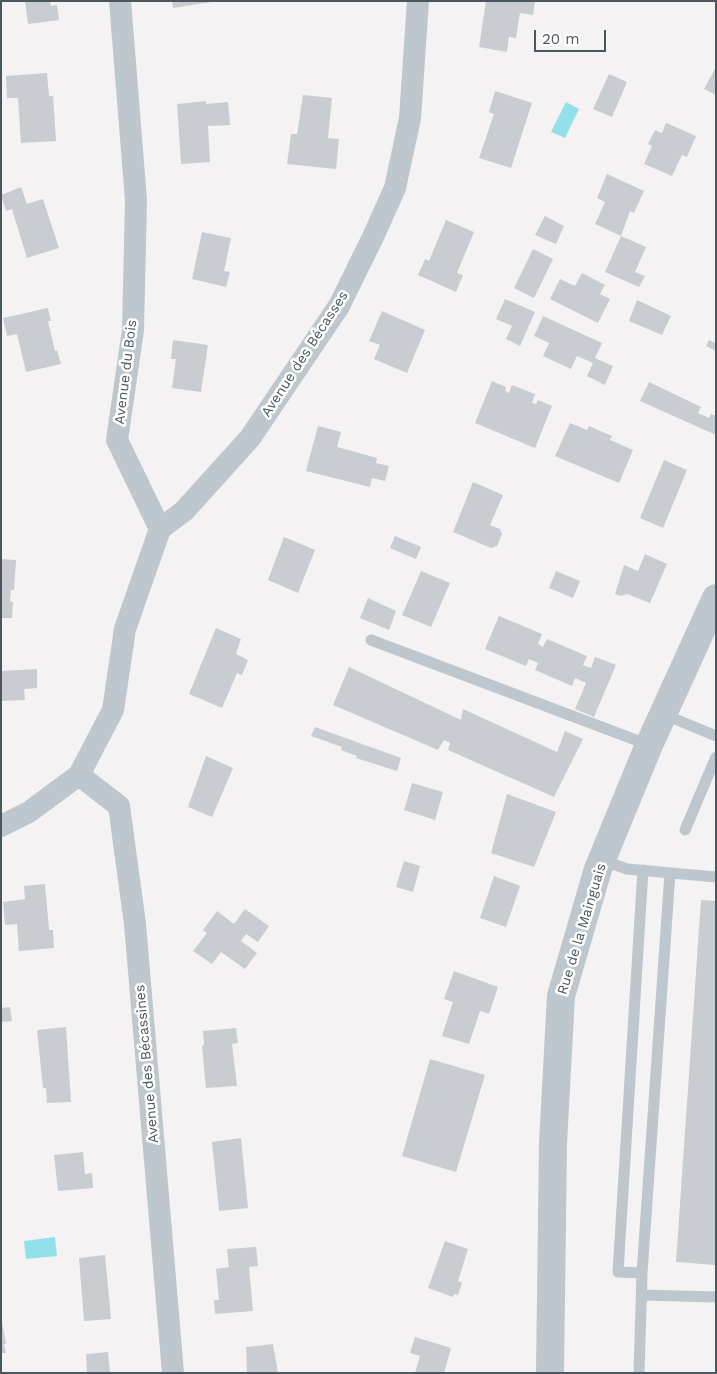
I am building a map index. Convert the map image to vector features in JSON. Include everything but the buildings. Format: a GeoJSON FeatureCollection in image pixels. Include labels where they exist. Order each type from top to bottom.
{"type":"FeatureCollection","features":[{"type":"Feature","properties":{"kind":"street","name":"Avenue du Bois"},"geometry":{"type":"LineString","coordinates":[[120,1],[136,200],[133,330],[117,440],[160,529]]}},
{"type":"Feature","properties":{"kind":"street","name":"Avenue des Bécasses"},"geometry":{"type":"LineString","coordinates":[[160,529],[184,511],[250,438],[339,306],[373,237],[395,188],[410,118],[418,1]]}},
{"type":"Feature","properties":{"kind":"street"},"geometry":{"type":"LineString","coordinates":[[1,826],[29,812],[79,775],[113,710],[125,629],[160,529]]}},
{"type":"Feature","properties":{"kind":"street","name":"Rue de la Mainguais"},"geometry":{"type":"LineString","coordinates":[[550,1373],[553,1143],[561,996],[602,860],[649,745],[716,598]]}},
{"type":"Feature","properties":{"kind":"street","name":"Avenue des Bécassines"},"geometry":{"type":"LineString","coordinates":[[79,775],[119,806],[135,924],[173,1373]]}},
{"type":"Feature","properties":{"kind":"lane"},"geometry":{"type":"LineString","coordinates":[[371,640],[649,745]]}},
{"type":"Feature","properties":{"kind":"lane"},"geometry":{"type":"LineString","coordinates":[[663,714],[716,736]]}},
{"type":"Feature","properties":{"kind":"lane"},"geometry":{"type":"LineString","coordinates":[[685,830],[716,757]]}},
{"type":"Feature","properties":{"kind":"lane"},"geometry":{"type":"LineString","coordinates":[[602,860],[627,868],[716,877]]}},
{"type":"Feature","properties":{"kind":"lane"},"geometry":{"type":"LineString","coordinates":[[642,1272],[618,1272],[643,870]]}},
{"type":"Feature","properties":{"kind":"lane"},"geometry":{"type":"LineString","coordinates":[[639,1373],[642,1272],[670,873]]}},
{"type":"Feature","properties":{"kind":"lane"},"geometry":{"type":"LineString","coordinates":[[642,1295],[716,1297]]}},
{"type":"Feature","properties":{"kind":"water"},"geometry":{"type":"Polygon","coordinates":[[[566,102],[579,109],[565,138],[551,132],[566,102]]]}},
{"type":"Feature","properties":{"kind":"water"},"geometry":{"type":"Polygon","coordinates":[[[55,1237],[57,1256],[26,1259],[24,1241],[55,1237]]]}}]}
